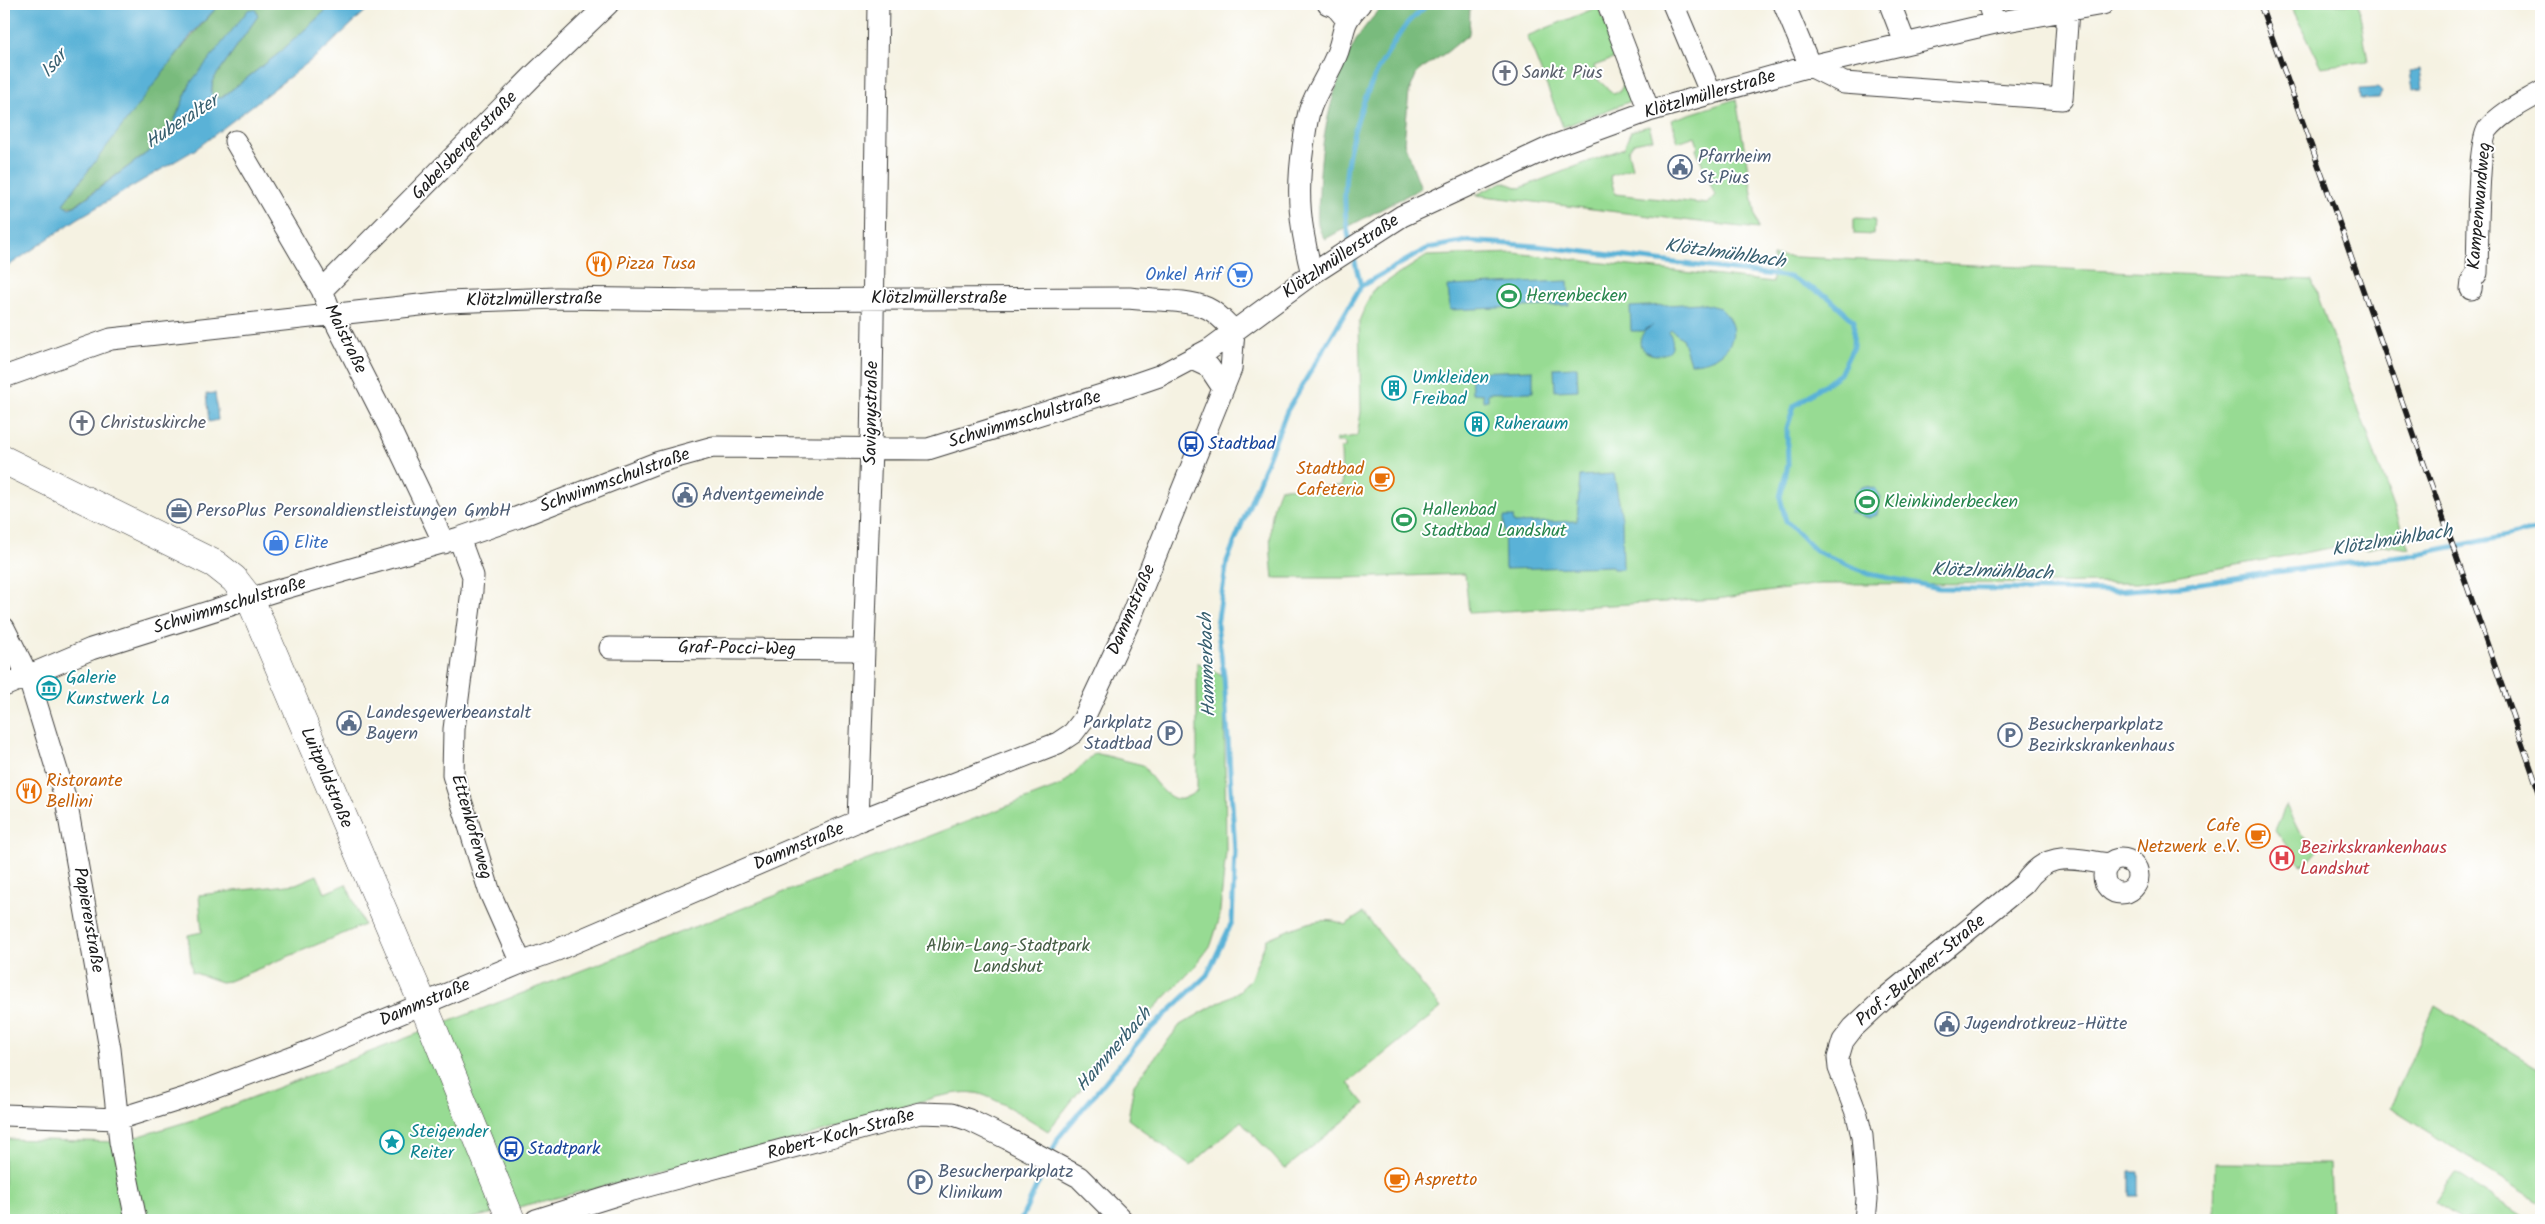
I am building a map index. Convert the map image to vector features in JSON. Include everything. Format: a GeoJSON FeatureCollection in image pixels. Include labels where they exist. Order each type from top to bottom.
{"type":"FeatureCollection","features":[{"type":"Feature","properties":{"kind":"main road","name":"Luitpoldstraße"},"geometry":{"type":"LineString","coordinates":[[4,460],[216,564],[234,579],[251,600],[423,1004],[511,1220]]}},
{"type":"Feature","properties":{"kind":"street","name":"Gabelsbergerstraße"},"geometry":{"type":"LineString","coordinates":[[322,290],[535,74],[608,4]]}},
{"type":"Feature","properties":{"kind":"street","name":"Savignystraße"},"geometry":{"type":"LineString","coordinates":[[858,822],[871,448],[878,4]]}},
{"type":"Feature","properties":{"kind":"street"},"geometry":{"type":"LineString","coordinates":[[1328,4],[1336,7],[1346,19]]}},
{"type":"Feature","properties":{"kind":"street"},"geometry":{"type":"LineString","coordinates":[[1312,274],[1301,231],[1300,173],[1310,110],[1338,51],[1346,19],[1360,4]]}},
{"type":"Feature","properties":{"kind":"street"},"geometry":{"type":"LineString","coordinates":[[1608,4],[1649,111]]}},
{"type":"Feature","properties":{"kind":"street"},"geometry":{"type":"LineString","coordinates":[[1673,4],[1710,94]]}},
{"type":"Feature","properties":{"kind":"street"},"geometry":{"type":"LineString","coordinates":[[1784,4],[1810,66],[1844,83],[2062,99],[2068,9]]}},
{"type":"Feature","properties":{"kind":"street"},"geometry":{"type":"LineString","coordinates":[[1890,4],[1904,43]]}},
{"type":"Feature","properties":{"kind":"street","name":"Klötzlmüllerstraße"},"geometry":{"type":"LineString","coordinates":[[4,377],[111,339],[331,313],[447,302],[557,298],[703,300],[1129,298],[1194,304],[1207,308],[1234,331],[1312,274],[1402,216],[1553,146],[1649,111],[1810,66],[1904,43],[1991,13],[2068,9],[2103,4]]}},
{"type":"Feature","properties":{"kind":"street","name":"Kampenwandweg"},"geometry":{"type":"LineString","coordinates":[[2471,289],[2472,280],[2477,273],[2480,166],[2487,131],[2506,113],[2541,92]]}},
{"type":"Feature","properties":{"kind":"street","name":"Maistraße"},"geometry":{"type":"LineString","coordinates":[[235,141],[322,290],[331,313],[387,421],[452,540]]}},
{"type":"Feature","properties":{"kind":"street","name":"Schwimmschulstraße"},"geometry":{"type":"LineString","coordinates":[[4,686],[91,650],[275,591],[452,540],[516,518],[659,462],[713,447],[918,449],[945,445],[1159,376],[1210,349],[1234,331]]}},
{"type":"Feature","properties":{"kind":"street","name":"Dammstraße"},"geometry":{"type":"LineString","coordinates":[[118,1120],[185,1098],[315,1049],[521,963],[557,950],[858,822],[1058,744],[1073,733],[1083,720],[1128,624],[1230,369],[1234,331]]}},
{"type":"Feature","properties":{"kind":"street"},"geometry":{"type":"LineString","coordinates":[[1192,359],[1209,367],[1223,388]]}},
{"type":"Feature","properties":{"kind":"street","name":"Ettenkoferweg"},"geometry":{"type":"LineString","coordinates":[[452,540],[473,576],[454,729],[453,775],[490,893],[521,963]]}},
{"type":"Feature","properties":{"kind":"street","name":"Papiererstraße"},"geometry":{"type":"LineString","coordinates":[[4,628],[28,676],[67,805],[110,1049],[120,1142],[136,1220]]}},
{"type":"Feature","properties":{"kind":"street","name":"Graf-Pocci-Weg"},"geometry":{"type":"LineString","coordinates":[[610,648],[864,650]]}},
{"type":"Feature","properties":{"kind":"street","name":"Prof.-Buchner-Straße"},"geometry":{"type":"LineString","coordinates":[[1865,1220],[1867,1199],[1862,1136],[1857,1115],[1839,1068],[1840,1050],[1848,1034],[1884,999],[2024,884],[2041,865],[2060,858],[2109,864]]}},
{"type":"Feature","properties":{"kind":"street","name":"Robert-Koch-Straße"},"geometry":{"type":"LineString","coordinates":[[536,1220],[629,1191],[920,1113],[951,1114],[969,1120],[1008,1139],[1079,1177],[1122,1220]]}},
{"type":"Feature","properties":{"kind":"street"},"geometry":{"type":"LineString","coordinates":[[4,1115],[118,1120]]}},
{"type":"Feature","properties":{"kind":"green space"},"geometry":{"type":"Polygon","coordinates":[[[220,4],[333,4],[278,54],[221,98],[213,97],[211,94],[213,80],[258,16],[191,82],[167,138],[74,206],[64,206],[63,204],[139,102],[220,4]]]}},
{"type":"Feature","properties":{"kind":"green space"},"geometry":{"type":"Polygon","coordinates":[[[1384,4],[1473,4],[1470,7],[1469,34],[1447,52],[1421,69],[1416,75],[1409,92],[1404,143],[1421,188],[1325,239],[1318,224],[1320,175],[1325,134],[1334,94],[1349,55],[1361,33],[1384,4]]]}},
{"type":"Feature","properties":{"kind":"green space"},"geometry":{"type":"Polygon","coordinates":[[[2290,4],[2358,4],[2368,61],[2321,67],[2290,4]]]}},
{"type":"Feature","properties":{"kind":"green space"},"geometry":{"type":"Polygon","coordinates":[[[1598,7],[1621,56],[1594,66],[1598,80],[1614,94],[1620,91],[1623,85],[1618,72],[1626,68],[1639,98],[1563,127],[1527,36],[1598,7]]]}},
{"type":"Feature","properties":{"kind":"green space"},"geometry":{"type":"Polygon","coordinates":[[[1736,99],[1758,229],[1476,195],[1503,182],[1520,188],[1624,148],[1631,131],[1649,126],[1653,139],[1634,143],[1628,151],[1632,168],[1610,176],[1615,194],[1707,204],[1715,195],[1696,149],[1698,147],[1695,136],[1678,142],[1671,120],[1736,99]]]}},
{"type":"Feature","properties":{"kind":"green space"},"geometry":{"type":"Polygon","coordinates":[[[1854,218],[1875,219],[1874,235],[1854,234],[1854,218]]]}},
{"type":"Feature","properties":{"kind":"green space"},"geometry":{"type":"Polygon","coordinates":[[[1514,253],[1773,282],[1773,256],[2312,280],[2409,549],[2384,545],[2366,549],[2347,545],[2137,583],[1820,584],[1717,599],[1469,613],[1465,574],[1273,578],[1270,532],[1273,510],[1280,488],[1342,486],[1341,448],[1345,448],[1345,442],[1336,442],[1336,439],[1357,436],[1361,412],[1359,321],[1372,291],[1427,256],[1514,253]]]}},
{"type":"Feature","properties":{"kind":"green space","name":"Albin-Lang-Stadtpark Landshut"},"geometry":{"type":"Polygon","coordinates":[[[1197,662],[1224,676],[1226,852],[1219,920],[1211,945],[1193,969],[1107,1056],[1048,1131],[991,1098],[975,1093],[960,1093],[936,1097],[786,1142],[465,1220],[4,1220],[4,1139],[120,1142],[199,1118],[1062,785],[1095,753],[1143,765],[1154,781],[1165,792],[1176,799],[1182,799],[1197,791],[1197,662]]]}},
{"type":"Feature","properties":{"kind":"green space"},"geometry":{"type":"Polygon","coordinates":[[[2286,805],[2299,832],[2318,849],[2303,865],[2300,864],[2275,830],[2286,805]]]}},
{"type":"Feature","properties":{"kind":"green space"},"geometry":{"type":"Polygon","coordinates":[[[317,875],[325,893],[346,884],[364,925],[229,981],[221,982],[192,972],[188,935],[202,932],[199,895],[296,884],[317,875]]]}},
{"type":"Feature","properties":{"kind":"green space"},"geometry":{"type":"Polygon","coordinates":[[[1363,913],[1441,1008],[1348,1083],[1365,1104],[1285,1169],[1241,1121],[1190,1166],[1128,1119],[1134,1084],[1180,1025],[1239,991],[1250,980],[1267,939],[1295,927],[1316,921],[1326,920],[1345,925],[1363,913]]]}},
{"type":"Feature","properties":{"kind":"green space"},"geometry":{"type":"Polygon","coordinates":[[[2435,1005],[2541,1070],[2541,1203],[2390,1108],[2435,1005]]]}},
{"type":"Feature","properties":{"kind":"green space"},"geometry":{"type":"Polygon","coordinates":[[[2215,1163],[2330,1164],[2332,1216],[2214,1217],[2215,1163]]]}},
{"type":"Feature","properties":{"kind":"green space"},"geometry":{"type":"Polygon","coordinates":[[[2455,1173],[2522,1216],[2520,1220],[2462,1220],[2435,1203],[2455,1173]]]}},
{"type":"Feature","properties":{"kind":"water"},"geometry":{"type":"Polygon","coordinates":[[[14,4],[220,4],[192,34],[63,204],[69,208],[75,206],[167,138],[191,82],[249,9],[256,10],[258,16],[213,80],[211,94],[214,97],[221,98],[278,54],[333,4],[373,4],[323,51],[196,149],[77,219],[4,269],[4,17],[14,4]]]}},
{"type":"Feature","properties":{"kind":"water"},"geometry":{"type":"Polygon","coordinates":[[[2420,69],[2423,88],[2413,89],[2410,71],[2420,69]]]}},
{"type":"Feature","properties":{"kind":"water"},"geometry":{"type":"Polygon","coordinates":[[[2378,88],[2382,92],[2379,98],[2360,99],[2359,89],[2378,88]]]}},
{"type":"Feature","properties":{"kind":"water","name":"Herrenbecken"},"geometry":{"type":"Polygon","coordinates":[[[1568,281],[1569,305],[1450,310],[1448,286],[1568,281]]]}},
{"type":"Feature","properties":{"kind":"water"},"geometry":{"type":"Polygon","coordinates":[[[1701,303],[1720,308],[1728,318],[1732,328],[1729,346],[1713,358],[1702,362],[1690,363],[1682,338],[1671,330],[1669,332],[1673,343],[1670,350],[1664,354],[1648,353],[1642,348],[1640,341],[1644,332],[1653,325],[1643,331],[1631,331],[1630,307],[1701,303]]]}},
{"type":"Feature","properties":{"kind":"water"},"geometry":{"type":"Polygon","coordinates":[[[1577,367],[1578,390],[1555,391],[1554,368],[1577,367]]]}},
{"type":"Feature","properties":{"kind":"water"},"geometry":{"type":"Polygon","coordinates":[[[1533,370],[1533,392],[1488,393],[1488,400],[1483,401],[1483,394],[1472,393],[1471,372],[1533,370]]]}},
{"type":"Feature","properties":{"kind":"water"},"geometry":{"type":"Polygon","coordinates":[[[215,393],[218,420],[209,422],[206,394],[215,393]]]}},
{"type":"Feature","properties":{"kind":"water"},"geometry":{"type":"Polygon","coordinates":[[[1614,474],[1622,519],[1623,569],[1613,569],[1612,566],[1505,569],[1504,517],[1513,517],[1514,523],[1577,521],[1580,476],[1614,474]]]}},
{"type":"Feature","properties":{"kind":"water","name":"Kleinkinderbecken"},"geometry":{"type":"Polygon","coordinates":[[[1864,486],[1875,488],[1881,497],[1877,515],[1869,518],[1849,512],[1853,509],[1861,512],[1853,499],[1856,491],[1864,486]]]}},
{"type":"Feature","properties":{"kind":"water"},"geometry":{"type":"Polygon","coordinates":[[[2130,1171],[2138,1171],[2138,1196],[2130,1196],[2130,1171]]]}},
{"type":"Feature","properties":{"kind":"waterway","name":"Hammerbach"},"geometry":{"type":"LineString","coordinates":[[1350,243],[1345,187],[1354,131],[1363,104],[1388,52],[1404,28],[1428,4]]}},
{"type":"Feature","properties":{"kind":"waterway","name":"Klötzlmühlbach"},"geometry":{"type":"LineString","coordinates":[[1361,286],[1428,248],[1467,241],[1537,246],[1790,277],[1828,297],[1854,321],[1853,347],[1840,374],[1794,406],[1787,428],[1788,465],[1780,497],[1786,521],[1816,551],[1869,574],[1939,588],[2116,591],[2182,586],[2267,573],[2407,556],[2541,529]]}},
{"type":"Feature","properties":{"kind":"waterway","name":"Hammerbach"},"geometry":{"type":"LineString","coordinates":[[1050,1156],[1059,1137],[1144,1035],[1207,975],[1232,922],[1235,851],[1224,676],[1217,625],[1227,561],[1287,411],[1361,286],[1353,254]]}},
{"type":"Feature","properties":{"kind":"waterway","name":"Hammerbach"},"geometry":{"type":"LineString","coordinates":[[1021,1220],[1046,1166]]}},
{"type":"Feature","properties":{"kind":"railway"},"geometry":{"type":"LineString","coordinates":[[2260,4],[2344,236],[2541,797]]}},
{"type":"Feature","properties":{"kind":"place","name":"Sankt Pius"},"geometry":{"type":"Point","coordinates":[1505,73]}},
{"type":"Feature","properties":{"kind":"place","name":"Pfarrheim St.Pius"},"geometry":{"type":"Point","coordinates":[1680,167]}},
{"type":"Feature","properties":{"kind":"place","name":"Pizza Tusa"},"geometry":{"type":"Point","coordinates":[599,264]}},
{"type":"Feature","properties":{"kind":"place","name":"Onkel Arif"},"geometry":{"type":"Point","coordinates":[1240,275]}},
{"type":"Feature","properties":{"kind":"place","name":"Herrenbecken"},"geometry":{"type":"Point","coordinates":[1509,296]}},
{"type":"Feature","properties":{"kind":"place","name":"Umkleiden Freibad"},"geometry":{"type":"Point","coordinates":[1394,388]}},
{"type":"Feature","properties":{"kind":"place","name":"Christuskirche"},"geometry":{"type":"Point","coordinates":[82,423]}},
{"type":"Feature","properties":{"kind":"place","name":"Ruheraum"},"geometry":{"type":"Point","coordinates":[1477,424]}},
{"type":"Feature","properties":{"kind":"place","name":"Stadtbad"},"geometry":{"type":"Point","coordinates":[1191,444]}},
{"type":"Feature","properties":{"kind":"place","name":"Stadtbad Cafeteria"},"geometry":{"type":"Point","coordinates":[1382,479]}},
{"type":"Feature","properties":{"kind":"place","name":"Adventgemeinde"},"geometry":{"type":"Point","coordinates":[685,495]}},
{"type":"Feature","properties":{"kind":"place","name":"Kleinkinderbecken"},"geometry":{"type":"Point","coordinates":[1867,502]}},
{"type":"Feature","properties":{"kind":"place","name":"PersoPlus Personaldienstleistungen GmbH"},"geometry":{"type":"Point","coordinates":[179,511]}},
{"type":"Feature","properties":{"kind":"place","name":"Hallenbad Stadtbad Landshut"},"geometry":{"type":"Point","coordinates":[1404,520]}},
{"type":"Feature","properties":{"kind":"place","name":"Elite"},"geometry":{"type":"Point","coordinates":[276,543]}},
{"type":"Feature","properties":{"kind":"place","name":"Galerie Kunstwerk La"},"geometry":{"type":"Point","coordinates":[49,688]}},
{"type":"Feature","properties":{"kind":"place","name":"Landesgewerbeanstalt Bayern"},"geometry":{"type":"Point","coordinates":[349,723]}},
{"type":"Feature","properties":{"kind":"place","name":"Parkplatz Stadtbad"},"geometry":{"type":"Point","coordinates":[1170,733]}},
{"type":"Feature","properties":{"kind":"place","name":"Besucherparkplatz Bezirkskrankenhaus"},"geometry":{"type":"Point","coordinates":[2010,735]}},
{"type":"Feature","properties":{"kind":"place","name":"Ristorante Bellini"},"geometry":{"type":"Point","coordinates":[29,791]}},
{"type":"Feature","properties":{"kind":"place","name":"Cafe Netzwerk e.V."},"geometry":{"type":"Point","coordinates":[2258,836]}},
{"type":"Feature","properties":{"kind":"place","name":"Bezirkskrankenhaus Landshut"},"geometry":{"type":"Point","coordinates":[2282,858]}},
{"type":"Feature","properties":{"kind":"place","name":"Jugendrotkreuz-Hütte"},"geometry":{"type":"Point","coordinates":[1947,1024]}},
{"type":"Feature","properties":{"kind":"place","name":"Steigender Reiter"},"geometry":{"type":"Point","coordinates":[392,1142]}},
{"type":"Feature","properties":{"kind":"place","name":"Stadtpark"},"geometry":{"type":"Point","coordinates":[511,1149]}},
{"type":"Feature","properties":{"kind":"place","name":"Aspretto"},"geometry":{"type":"Point","coordinates":[1397,1180]}},
{"type":"Feature","properties":{"kind":"place","name":"Besucherparkplatz Klinikum"},"geometry":{"type":"Point","coordinates":[920,1182]}},
{"type":"Feature","properties":{"kind":"water label","name":"Isar"},"geometry":{"type":"Point","coordinates":[54,64]}},
{"type":"Feature","properties":{"kind":"water label","name":"Huberalter"},"geometry":{"type":"Point","coordinates":[182,122]}}]}
